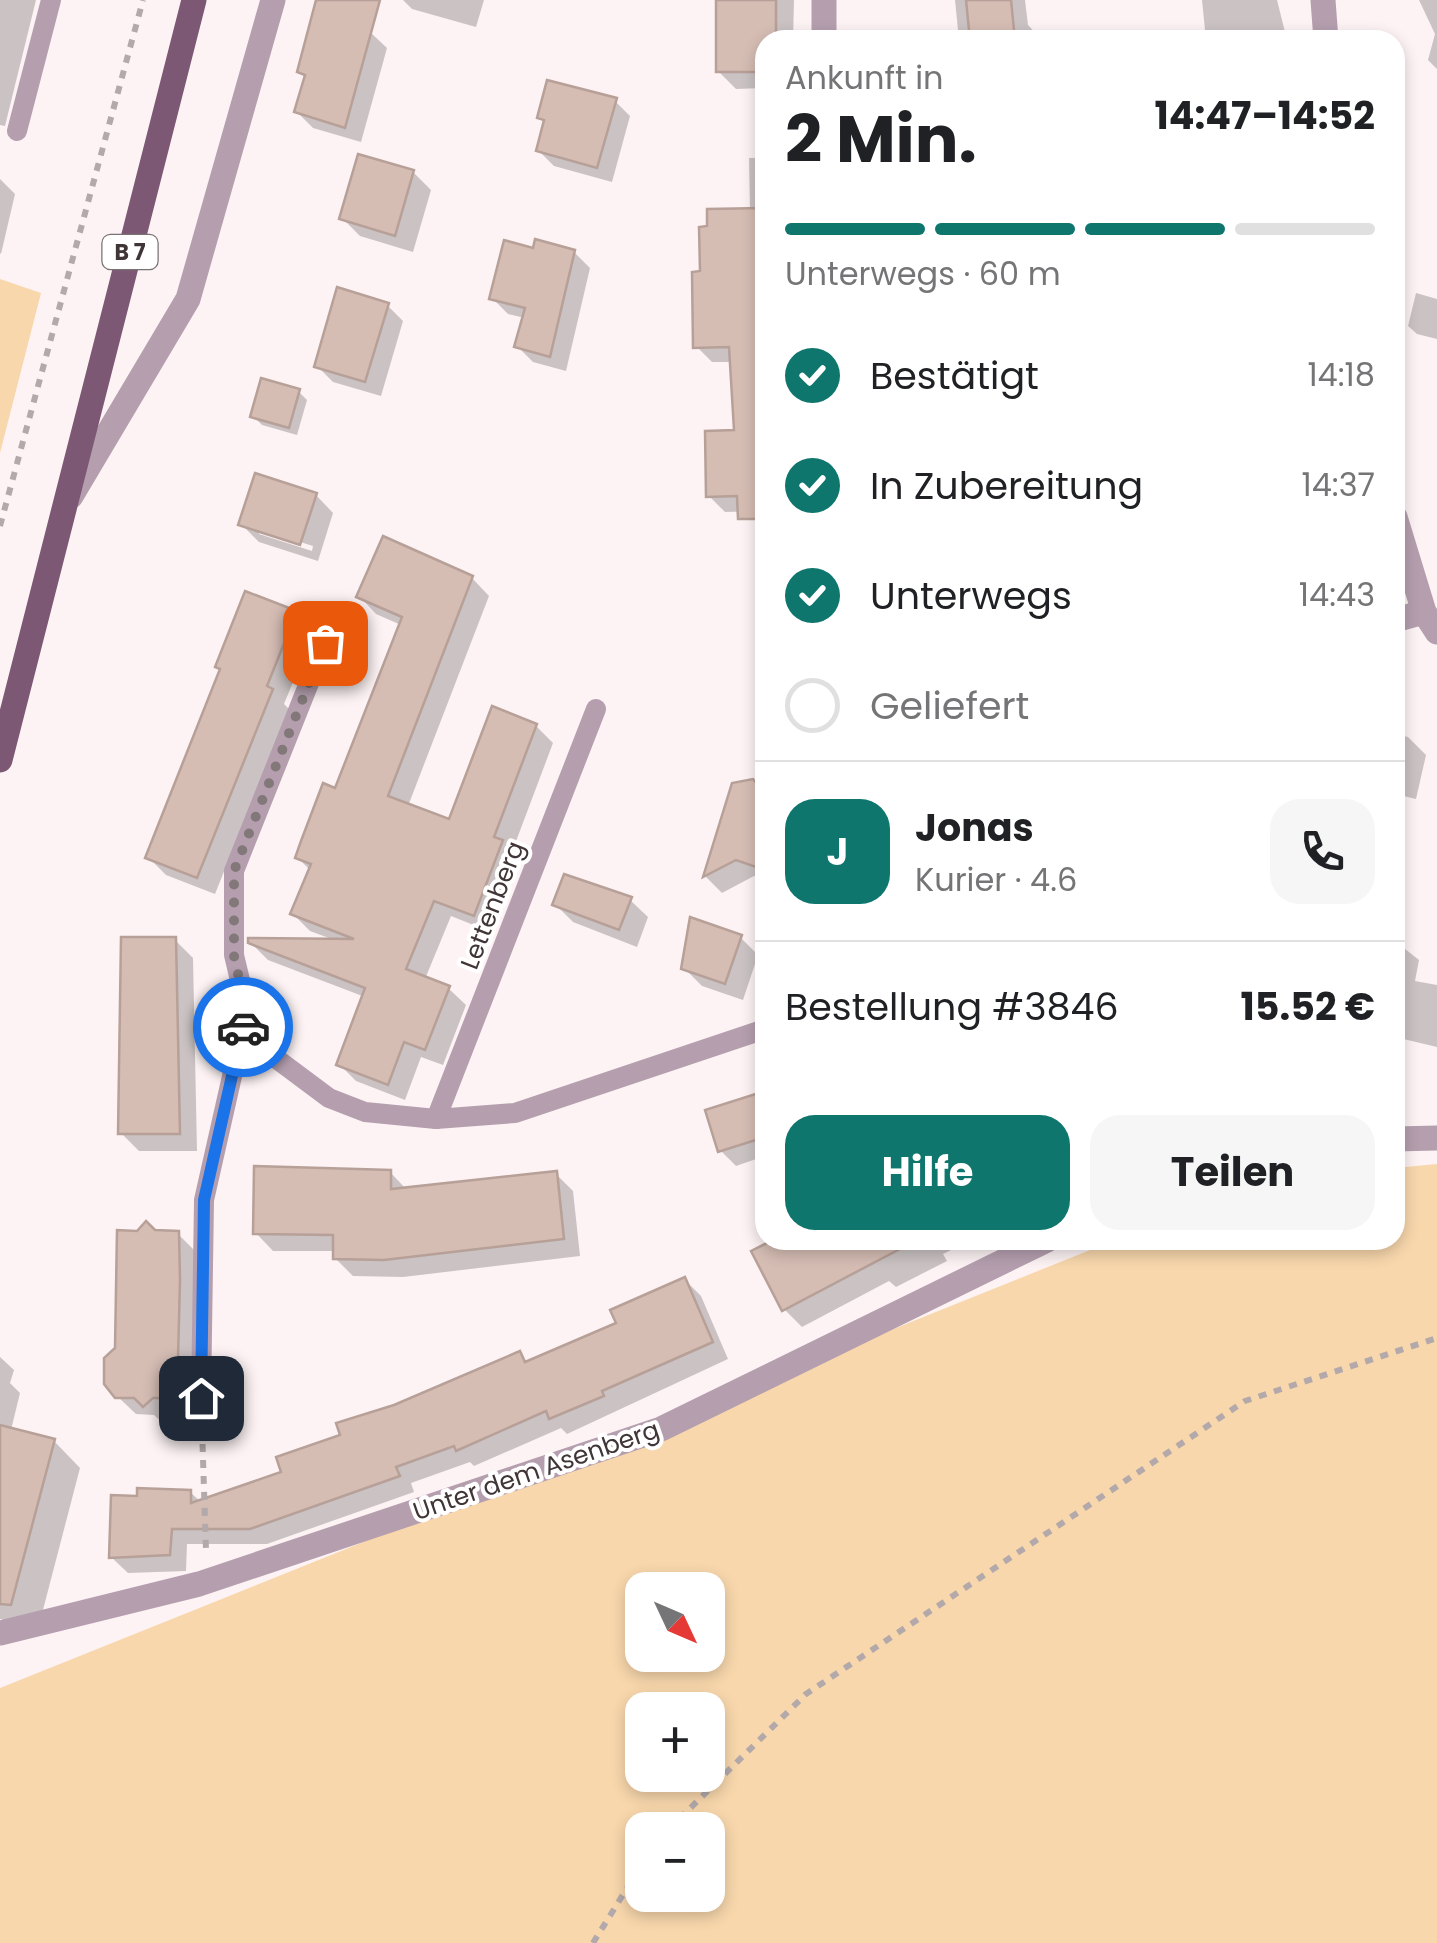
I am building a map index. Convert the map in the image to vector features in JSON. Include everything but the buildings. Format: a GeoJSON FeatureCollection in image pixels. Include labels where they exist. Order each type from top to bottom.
{"type":"FeatureCollection","features":[{"type":"Feature","properties":{"kind":"main road","name":"B 7"},"geometry":{"type":"LineString","coordinates":[[0,760],[194,0]]}},
{"type":"Feature","properties":{"kind":"street"},"geometry":{"type":"LineString","coordinates":[[67,503],[188,299],[273,0]]}},
{"type":"Feature","properties":{"kind":"street"},"geometry":{"type":"LineString","coordinates":[[824,0],[824,30]]}},
{"type":"Feature","properties":{"kind":"street"},"geometry":{"type":"LineString","coordinates":[[1322,0],[1325,30]]}},
{"type":"Feature","properties":{"kind":"street"},"geometry":{"type":"LineString","coordinates":[[1405,546],[1431,622],[1405,621]]}},
{"type":"Feature","properties":{"kind":"street"},"geometry":{"type":"LineString","coordinates":[[1405,1139],[1437,1138]]}},
{"type":"Feature","properties":{"kind":"street","name":"Unter dem Asenberg"},"geometry":{"type":"LineString","coordinates":[[0,1634],[207,1582],[661,1430],[1027,1250]]}},
{"type":"Feature","properties":{"kind":"lane"},"geometry":{"type":"LineString","coordinates":[[17,131],[52,0]]}},
{"type":"Feature","properties":{"kind":"lane"},"geometry":{"type":"LineString","coordinates":[[325,643],[234,871],[234,956],[246,1010],[270,1054],[329,1098],[364,1112],[436,1119],[515,1113],[755,1031]]}},
{"type":"Feature","properties":{"kind":"lane","name":"Lettenberg"},"geometry":{"type":"LineString","coordinates":[[436,1119],[596,709]]}},
{"type":"Feature","properties":{"kind":"lane"},"geometry":{"type":"LineString","coordinates":[[201,1398],[204,1200],[246,1010]]}},
{"type":"Feature","properties":{"kind":"path"},"geometry":{"type":"LineString","coordinates":[[0,526],[144,0]]}},
{"type":"Feature","properties":{"kind":"path"},"geometry":{"type":"LineString","coordinates":[[686,1812],[806,1694],[1245,1401],[1437,1338]]}},
{"type":"Feature","properties":{"kind":"path"},"geometry":{"type":"LineString","coordinates":[[201,1398],[207,1582]]}},
{"type":"Feature","properties":{"kind":"path"},"geometry":{"type":"LineString","coordinates":[[593,1943],[625,1891]]}},
{"type":"Feature","properties":{"kind":"shaded area"},"geometry":{"type":"Polygon","coordinates":[[[0,279],[41,293],[0,453],[0,279]]]}},
{"type":"Feature","properties":{"kind":"shaded area"},"geometry":{"type":"Polygon","coordinates":[[[1437,1164],[1437,1943],[0,1943],[0,1688],[1090,1250],[1405,1250],[1405,1167],[1437,1164]]]}},
{"type":"Feature","properties":{"kind":"way so far"},"geometry":{"type":"LineString","coordinates":[[243,1027],[246,1010],[234,956],[234,871],[325,643]]}},
{"type":"Feature","properties":{"kind":"route"},"geometry":{"type":"LineString","coordinates":[[201,1398],[204,1200],[243,1027]]}}]}
